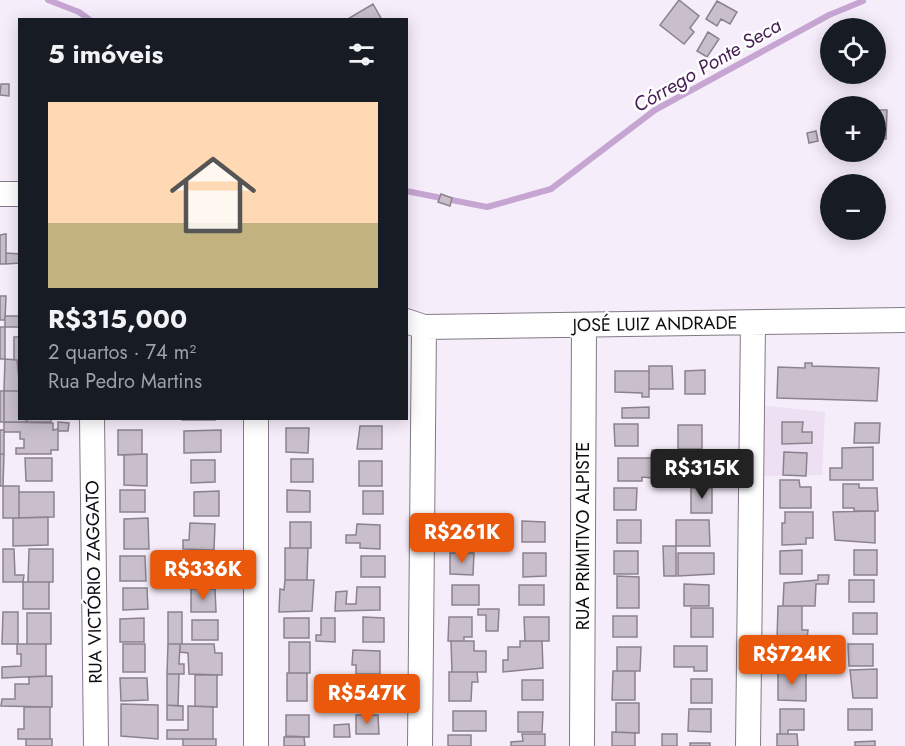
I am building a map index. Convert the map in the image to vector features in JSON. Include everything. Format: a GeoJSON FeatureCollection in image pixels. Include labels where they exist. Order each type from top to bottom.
{"type":"FeatureCollection","features":[{"type":"Feature","properties":{"kind":"street"},"geometry":{"type":"LineString","coordinates":[[0,194],[18,194]]}},
{"type":"Feature","properties":{"kind":"street","name":"JOSÉ LUIZ ANDRADE"},"geometry":{"type":"LineString","coordinates":[[415,324],[584,325],[905,320]]}},
{"type":"Feature","properties":{"kind":"street"},"geometry":{"type":"LineString","coordinates":[[748,746],[753,322]]}},
{"type":"Feature","properties":{"kind":"street"},"geometry":{"type":"LineString","coordinates":[[415,324],[420,746]]}},
{"type":"Feature","properties":{"kind":"street","name":"RUA PRIMITIVO ALPISTE"},"geometry":{"type":"LineString","coordinates":[[582,746],[584,325]]}},
{"type":"Feature","properties":{"kind":"street","name":"RUA VICTÓRIO ZAGGATO"},"geometry":{"type":"LineString","coordinates":[[92,420],[96,746]]}},
{"type":"Feature","properties":{"kind":"street"},"geometry":{"type":"LineString","coordinates":[[256,420],[256,746]]}},
{"type":"Feature","properties":{"kind":"shaded area"},"geometry":{"type":"Polygon","coordinates":[[[757,405],[825,412],[822,475],[760,476],[757,405]]]}},
{"type":"Feature","properties":{"kind":"building"},"geometry":{"type":"Polygon","coordinates":[[[679,0],[699,16],[690,28],[694,32],[684,44],[660,25],[679,0]]]}},
{"type":"Feature","properties":{"kind":"building"},"geometry":{"type":"Polygon","coordinates":[[[717,1],[737,12],[730,24],[721,19],[717,26],[706,19],[717,1]]]}},
{"type":"Feature","properties":{"kind":"building"},"geometry":{"type":"Polygon","coordinates":[[[373,4],[381,18],[349,18],[373,4]]]}},
{"type":"Feature","properties":{"kind":"building"},"geometry":{"type":"Polygon","coordinates":[[[708,32],[719,39],[707,57],[697,51],[708,32]]]}},
{"type":"Feature","properties":{"kind":"building"},"geometry":{"type":"Polygon","coordinates":[[[1,84],[9,84],[9,96],[0,95],[1,84]]]}},
{"type":"Feature","properties":{"kind":"building"},"geometry":{"type":"Polygon","coordinates":[[[816,131],[818,141],[809,143],[807,133],[816,131]]]}},
{"type":"Feature","properties":{"kind":"building"},"geometry":{"type":"Polygon","coordinates":[[[441,194],[452,198],[450,206],[438,202],[441,194]]]}},
{"type":"Feature","properties":{"kind":"building"},"geometry":{"type":"Polygon","coordinates":[[[6,234],[6,264],[0,264],[0,235],[6,234]]]}},
{"type":"Feature","properties":{"kind":"building"},"geometry":{"type":"Polygon","coordinates":[[[6,253],[18,254],[18,263],[6,264],[6,253]]]}},
{"type":"Feature","properties":{"kind":"building"},"geometry":{"type":"Polygon","coordinates":[[[0,296],[6,296],[5,320],[0,320],[0,296]]]}},
{"type":"Feature","properties":{"kind":"building"},"geometry":{"type":"Polygon","coordinates":[[[5,316],[18,316],[18,327],[5,327],[5,316]]]}},
{"type":"Feature","properties":{"kind":"building"},"geometry":{"type":"Polygon","coordinates":[[[0,327],[5,327],[5,359],[0,359],[0,327]]]}},
{"type":"Feature","properties":{"kind":"building"},"geometry":{"type":"Polygon","coordinates":[[[14,337],[18,337],[18,360],[14,360],[14,337]]]}},
{"type":"Feature","properties":{"kind":"building"},"geometry":{"type":"Polygon","coordinates":[[[5,359],[17,360],[18,391],[4,391],[5,359]]]}},
{"type":"Feature","properties":{"kind":"building"},"geometry":{"type":"Polygon","coordinates":[[[805,363],[812,363],[812,366],[879,368],[877,401],[777,398],[778,367],[805,368],[805,363]]]}},
{"type":"Feature","properties":{"kind":"building"},"geometry":{"type":"Polygon","coordinates":[[[649,366],[672,366],[673,389],[649,389],[649,366]]]}},
{"type":"Feature","properties":{"kind":"building"},"geometry":{"type":"Polygon","coordinates":[[[705,370],[705,394],[685,394],[685,371],[705,370]]]}},
{"type":"Feature","properties":{"kind":"building"},"geometry":{"type":"Polygon","coordinates":[[[615,371],[649,371],[649,397],[642,397],[642,393],[615,392],[615,371]]]}},
{"type":"Feature","properties":{"kind":"building"},"geometry":{"type":"Polygon","coordinates":[[[0,391],[4,391],[4,422],[0,422],[0,391]]]}},
{"type":"Feature","properties":{"kind":"building"},"geometry":{"type":"Polygon","coordinates":[[[4,391],[18,391],[18,420],[26,420],[26,422],[4,422],[4,391]]]}},
{"type":"Feature","properties":{"kind":"building"},"geometry":{"type":"Polygon","coordinates":[[[649,407],[649,418],[622,418],[622,408],[649,407]]]}},
{"type":"Feature","properties":{"kind":"building"},"geometry":{"type":"Polygon","coordinates":[[[27,420],[51,420],[51,422],[27,422],[27,420]]]}},
{"type":"Feature","properties":{"kind":"building"},"geometry":{"type":"Polygon","coordinates":[[[4,422],[53,423],[53,430],[58,429],[58,450],[51,450],[51,454],[16,454],[16,448],[24,448],[24,439],[20,439],[20,432],[4,432],[4,422]]]}},
{"type":"Feature","properties":{"kind":"building"},"geometry":{"type":"Polygon","coordinates":[[[58,422],[69,423],[68,431],[58,431],[58,422]]]}},
{"type":"Feature","properties":{"kind":"building"},"geometry":{"type":"Polygon","coordinates":[[[782,422],[803,422],[802,432],[812,432],[812,443],[782,444],[782,422]]]}},
{"type":"Feature","properties":{"kind":"building"},"geometry":{"type":"Polygon","coordinates":[[[855,423],[880,423],[879,443],[854,443],[855,423]]]}},
{"type":"Feature","properties":{"kind":"building"},"geometry":{"type":"Polygon","coordinates":[[[614,424],[638,424],[638,446],[615,446],[614,424]]]}},
{"type":"Feature","properties":{"kind":"building"},"geometry":{"type":"Polygon","coordinates":[[[678,425],[702,425],[702,449],[678,449],[678,425]]]}},
{"type":"Feature","properties":{"kind":"building"},"geometry":{"type":"Polygon","coordinates":[[[360,426],[382,426],[382,449],[357,449],[360,426]]]}},
{"type":"Feature","properties":{"kind":"building"},"geometry":{"type":"Polygon","coordinates":[[[286,428],[309,428],[308,453],[286,452],[286,428]]]}},
{"type":"Feature","properties":{"kind":"building"},"geometry":{"type":"Polygon","coordinates":[[[0,430],[4,430],[4,454],[0,454],[0,430]]]}},
{"type":"Feature","properties":{"kind":"building"},"geometry":{"type":"Polygon","coordinates":[[[118,430],[142,430],[142,454],[118,455],[118,430]]]}},
{"type":"Feature","properties":{"kind":"building"},"geometry":{"type":"Polygon","coordinates":[[[221,430],[221,452],[184,453],[184,431],[221,430]]]}},
{"type":"Feature","properties":{"kind":"building"},"geometry":{"type":"Polygon","coordinates":[[[873,447],[873,480],[830,480],[830,468],[842,468],[842,448],[873,447]]]}},
{"type":"Feature","properties":{"kind":"building"},"geometry":{"type":"Polygon","coordinates":[[[652,450],[665,450],[665,482],[652,481],[652,450]]]}},
{"type":"Feature","properties":{"kind":"building"},"geometry":{"type":"Polygon","coordinates":[[[784,452],[807,453],[806,476],[783,475],[784,452]]]}},
{"type":"Feature","properties":{"kind":"building"},"geometry":{"type":"Polygon","coordinates":[[[0,454],[4,454],[3,486],[0,486],[0,454]]]}},
{"type":"Feature","properties":{"kind":"building"},"geometry":{"type":"Polygon","coordinates":[[[147,454],[147,486],[124,485],[124,455],[147,454]]]}},
{"type":"Feature","properties":{"kind":"building"},"geometry":{"type":"Polygon","coordinates":[[[687,455],[710,455],[711,478],[687,478],[687,455]]]}},
{"type":"Feature","properties":{"kind":"building"},"geometry":{"type":"Polygon","coordinates":[[[25,458],[52,458],[52,481],[26,481],[25,458]]]}},
{"type":"Feature","properties":{"kind":"building"},"geometry":{"type":"Polygon","coordinates":[[[618,458],[652,458],[652,478],[642,477],[642,481],[618,481],[618,458]]]}},
{"type":"Feature","properties":{"kind":"building"},"geometry":{"type":"Polygon","coordinates":[[[291,459],[313,459],[313,482],[291,482],[291,459]]]}},
{"type":"Feature","properties":{"kind":"building"},"geometry":{"type":"Polygon","coordinates":[[[191,460],[215,460],[215,482],[191,483],[191,460]]]}},
{"type":"Feature","properties":{"kind":"building"},"geometry":{"type":"Polygon","coordinates":[[[359,461],[382,461],[382,486],[359,486],[359,461]]]}},
{"type":"Feature","properties":{"kind":"building"},"geometry":{"type":"Polygon","coordinates":[[[780,480],[799,480],[800,487],[811,487],[811,508],[780,508],[780,480]]]}},
{"type":"Feature","properties":{"kind":"building"},"geometry":{"type":"Polygon","coordinates":[[[843,484],[859,484],[859,488],[877,488],[878,511],[854,511],[854,508],[843,508],[843,484]]]}},
{"type":"Feature","properties":{"kind":"building"},"geometry":{"type":"Polygon","coordinates":[[[3,486],[19,486],[19,518],[3,518],[3,486]]]}},
{"type":"Feature","properties":{"kind":"building"},"geometry":{"type":"Polygon","coordinates":[[[614,488],[637,488],[636,510],[614,510],[614,488]]]}},
{"type":"Feature","properties":{"kind":"building"},"geometry":{"type":"Polygon","coordinates":[[[691,488],[712,488],[712,513],[691,513],[691,488]]]}},
{"type":"Feature","properties":{"kind":"building"},"geometry":{"type":"Polygon","coordinates":[[[120,490],[145,490],[145,512],[120,512],[120,490]]]}},
{"type":"Feature","properties":{"kind":"building"},"geometry":{"type":"Polygon","coordinates":[[[287,490],[310,491],[310,512],[287,512],[287,490]]]}},
{"type":"Feature","properties":{"kind":"building"},"geometry":{"type":"Polygon","coordinates":[[[219,491],[219,516],[194,516],[194,492],[219,491]]]}},
{"type":"Feature","properties":{"kind":"building"},"geometry":{"type":"Polygon","coordinates":[[[363,491],[383,491],[383,514],[363,514],[363,491]]]}},
{"type":"Feature","properties":{"kind":"building"},"geometry":{"type":"Polygon","coordinates":[[[19,492],[54,492],[54,517],[19,518],[19,492]]]}},
{"type":"Feature","properties":{"kind":"building"},"geometry":{"type":"Polygon","coordinates":[[[875,511],[875,543],[835,540],[833,512],[875,511]]]}},
{"type":"Feature","properties":{"kind":"building"},"geometry":{"type":"Polygon","coordinates":[[[785,512],[813,512],[813,538],[806,538],[806,544],[782,545],[782,523],[785,523],[785,512]]]}},
{"type":"Feature","properties":{"kind":"building"},"geometry":{"type":"Polygon","coordinates":[[[48,517],[48,545],[13,546],[13,518],[48,517]]]}},
{"type":"Feature","properties":{"kind":"building"},"geometry":{"type":"Polygon","coordinates":[[[148,518],[149,549],[124,549],[124,519],[148,518]]]}},
{"type":"Feature","properties":{"kind":"building"},"geometry":{"type":"Polygon","coordinates":[[[617,520],[641,520],[641,543],[617,543],[617,520]]]}},
{"type":"Feature","properties":{"kind":"building"},"geometry":{"type":"Polygon","coordinates":[[[676,520],[709,520],[710,546],[676,546],[676,520]]]}},
{"type":"Feature","properties":{"kind":"building"},"geometry":{"type":"Polygon","coordinates":[[[522,521],[545,522],[545,542],[522,542],[522,521]]]}},
{"type":"Feature","properties":{"kind":"building"},"geometry":{"type":"Polygon","coordinates":[[[290,522],[311,522],[311,548],[290,548],[290,522]]]}},
{"type":"Feature","properties":{"kind":"building"},"geometry":{"type":"Polygon","coordinates":[[[453,522],[477,522],[477,542],[453,542],[453,522]]]}},
{"type":"Feature","properties":{"kind":"building"},"geometry":{"type":"Polygon","coordinates":[[[190,523],[215,524],[214,550],[183,549],[183,540],[189,540],[190,523]]]}},
{"type":"Feature","properties":{"kind":"building"},"geometry":{"type":"Polygon","coordinates":[[[357,524],[380,525],[380,549],[360,548],[360,543],[346,543],[346,535],[356,535],[357,524]]]}},
{"type":"Feature","properties":{"kind":"building"},"geometry":{"type":"Polygon","coordinates":[[[663,546],[676,546],[676,576],[664,576],[663,546]]]}},
{"type":"Feature","properties":{"kind":"building"},"geometry":{"type":"Polygon","coordinates":[[[285,548],[308,548],[307,580],[285,580],[285,548]]]}},
{"type":"Feature","properties":{"kind":"building"},"geometry":{"type":"Polygon","coordinates":[[[3,549],[14,549],[15,575],[24,575],[23,582],[3,582],[3,549]]]}},
{"type":"Feature","properties":{"kind":"building"},"geometry":{"type":"Polygon","coordinates":[[[29,549],[53,549],[53,582],[28,582],[29,549]]]}},
{"type":"Feature","properties":{"kind":"building"},"geometry":{"type":"Polygon","coordinates":[[[802,550],[802,574],[780,574],[780,551],[802,550]]]}},
{"type":"Feature","properties":{"kind":"building"},"geometry":{"type":"Polygon","coordinates":[[[854,550],[877,550],[877,575],[854,575],[854,550]]]}},
{"type":"Feature","properties":{"kind":"building"},"geometry":{"type":"Polygon","coordinates":[[[614,551],[638,551],[638,574],[614,574],[614,551]]]}},
{"type":"Feature","properties":{"kind":"building"},"geometry":{"type":"Polygon","coordinates":[[[450,553],[474,553],[473,575],[450,574],[450,553]]]}},
{"type":"Feature","properties":{"kind":"building"},"geometry":{"type":"Polygon","coordinates":[[[523,553],[546,553],[546,576],[523,577],[523,553]]]}},
{"type":"Feature","properties":{"kind":"building"},"geometry":{"type":"Polygon","coordinates":[[[678,553],[714,553],[714,574],[678,576],[678,553]]]}},
{"type":"Feature","properties":{"kind":"building"},"geometry":{"type":"Polygon","coordinates":[[[120,556],[145,556],[146,581],[120,581],[120,556]]]}},
{"type":"Feature","properties":{"kind":"building"},"geometry":{"type":"Polygon","coordinates":[[[361,556],[385,556],[385,577],[361,577],[361,556]]]}},
{"type":"Feature","properties":{"kind":"building"},"geometry":{"type":"Polygon","coordinates":[[[191,558],[218,558],[218,581],[169,581],[168,573],[191,573],[191,558]]]}},
{"type":"Feature","properties":{"kind":"building"},"geometry":{"type":"Polygon","coordinates":[[[818,575],[829,575],[828,584],[816,584],[815,606],[783,606],[784,583],[818,580],[818,575]]]}},
{"type":"Feature","properties":{"kind":"building"},"geometry":{"type":"Polygon","coordinates":[[[617,576],[639,577],[639,608],[617,608],[617,576]]]}},
{"type":"Feature","properties":{"kind":"building"},"geometry":{"type":"Polygon","coordinates":[[[285,580],[314,580],[312,611],[279,612],[280,589],[284,590],[285,580]]]}},
{"type":"Feature","properties":{"kind":"building"},"geometry":{"type":"Polygon","coordinates":[[[849,580],[874,580],[874,602],[849,602],[849,580]]]}},
{"type":"Feature","properties":{"kind":"building"},"geometry":{"type":"Polygon","coordinates":[[[23,582],[49,582],[49,609],[23,609],[23,582]]]}},
{"type":"Feature","properties":{"kind":"building"},"geometry":{"type":"Polygon","coordinates":[[[684,584],[709,585],[709,606],[684,606],[684,584]]]}},
{"type":"Feature","properties":{"kind":"building"},"geometry":{"type":"Polygon","coordinates":[[[452,585],[479,585],[479,605],[452,605],[452,585]]]}},
{"type":"Feature","properties":{"kind":"building"},"geometry":{"type":"Polygon","coordinates":[[[519,585],[544,585],[544,605],[519,605],[519,585]]]}},
{"type":"Feature","properties":{"kind":"building"},"geometry":{"type":"Polygon","coordinates":[[[357,587],[380,587],[380,610],[335,611],[336,592],[347,591],[346,604],[356,604],[357,587]]]}},
{"type":"Feature","properties":{"kind":"building"},"geometry":{"type":"Polygon","coordinates":[[[123,588],[147,588],[148,609],[123,610],[123,588]]]}},
{"type":"Feature","properties":{"kind":"building"},"geometry":{"type":"Polygon","coordinates":[[[191,589],[215,589],[216,612],[191,612],[191,589]]]}},
{"type":"Feature","properties":{"kind":"building"},"geometry":{"type":"Polygon","coordinates":[[[778,606],[802,606],[802,630],[808,630],[807,639],[777,639],[778,606]]]}},
{"type":"Feature","properties":{"kind":"building"},"geometry":{"type":"Polygon","coordinates":[[[691,608],[713,608],[713,637],[691,637],[691,608]]]}},
{"type":"Feature","properties":{"kind":"building"},"geometry":{"type":"Polygon","coordinates":[[[478,609],[499,609],[498,631],[486,631],[486,615],[478,615],[478,609]]]}},
{"type":"Feature","properties":{"kind":"building"},"geometry":{"type":"Polygon","coordinates":[[[3,612],[18,612],[18,644],[2,644],[3,612]]]}},
{"type":"Feature","properties":{"kind":"building"},"geometry":{"type":"Polygon","coordinates":[[[168,612],[182,612],[182,644],[168,644],[168,612]]]}},
{"type":"Feature","properties":{"kind":"building"},"geometry":{"type":"Polygon","coordinates":[[[27,613],[51,613],[51,644],[27,644],[27,613]]]}},
{"type":"Feature","properties":{"kind":"building"},"geometry":{"type":"Polygon","coordinates":[[[853,613],[877,613],[877,634],[853,634],[853,613]]]}},
{"type":"Feature","properties":{"kind":"building"},"geometry":{"type":"Polygon","coordinates":[[[613,616],[637,616],[637,637],[613,637],[613,616]]]}},
{"type":"Feature","properties":{"kind":"building"},"geometry":{"type":"Polygon","coordinates":[[[363,617],[384,618],[384,642],[363,642],[363,617]]]}},
{"type":"Feature","properties":{"kind":"building"},"geometry":{"type":"Polygon","coordinates":[[[449,617],[472,617],[472,637],[464,637],[464,641],[448,641],[449,617]]]}},
{"type":"Feature","properties":{"kind":"building"},"geometry":{"type":"Polygon","coordinates":[[[524,617],[549,617],[549,641],[525,641],[524,617]]]}},
{"type":"Feature","properties":{"kind":"building"},"geometry":{"type":"Polygon","coordinates":[[[144,618],[144,642],[120,642],[120,619],[144,618]]]}},
{"type":"Feature","properties":{"kind":"building"},"geometry":{"type":"Polygon","coordinates":[[[284,618],[309,618],[309,638],[284,638],[284,618]]]}},
{"type":"Feature","properties":{"kind":"building"},"geometry":{"type":"Polygon","coordinates":[[[321,618],[335,618],[335,642],[316,641],[316,635],[321,635],[321,618]]]}},
{"type":"Feature","properties":{"kind":"building"},"geometry":{"type":"Polygon","coordinates":[[[192,620],[218,620],[218,640],[192,640],[192,620]]]}},
{"type":"Feature","properties":{"kind":"building"},"geometry":{"type":"Polygon","coordinates":[[[451,641],[474,641],[474,651],[486,651],[486,672],[452,672],[451,641]]]}},
{"type":"Feature","properties":{"kind":"building"},"geometry":{"type":"Polygon","coordinates":[[[520,641],[542,641],[543,668],[503,672],[503,660],[508,660],[508,647],[520,647],[520,641]]]}},
{"type":"Feature","properties":{"kind":"building"},"geometry":{"type":"Polygon","coordinates":[[[289,642],[310,642],[310,673],[289,673],[289,642]]]}},
{"type":"Feature","properties":{"kind":"building"},"geometry":{"type":"Polygon","coordinates":[[[17,644],[46,644],[46,676],[2,678],[2,667],[21,666],[21,654],[17,654],[17,644]]]}},
{"type":"Feature","properties":{"kind":"building"},"geometry":{"type":"Polygon","coordinates":[[[123,644],[145,644],[145,672],[123,672],[123,644]]]}},
{"type":"Feature","properties":{"kind":"building"},"geometry":{"type":"Polygon","coordinates":[[[168,644],[180,644],[179,664],[184,664],[184,674],[167,674],[168,644]]]}},
{"type":"Feature","properties":{"kind":"building"},"geometry":{"type":"Polygon","coordinates":[[[180,644],[214,644],[215,653],[222,653],[222,675],[189,674],[188,653],[180,652],[180,644]]]}},
{"type":"Feature","properties":{"kind":"building"},"geometry":{"type":"Polygon","coordinates":[[[780,644],[815,644],[814,670],[802,670],[802,666],[779,665],[780,644]]]}},
{"type":"Feature","properties":{"kind":"building"},"geometry":{"type":"Polygon","coordinates":[[[848,644],[873,644],[873,666],[849,666],[848,644]]]}},
{"type":"Feature","properties":{"kind":"building"},"geometry":{"type":"Polygon","coordinates":[[[674,646],[707,646],[707,671],[694,671],[694,667],[674,667],[674,646]]]}},
{"type":"Feature","properties":{"kind":"building"},"geometry":{"type":"Polygon","coordinates":[[[617,647],[641,647],[640,671],[617,671],[617,647]]]}},
{"type":"Feature","properties":{"kind":"building"},"geometry":{"type":"Polygon","coordinates":[[[353,650],[380,651],[380,674],[356,674],[356,665],[352,665],[353,650]]]}},
{"type":"Feature","properties":{"kind":"building"},"geometry":{"type":"Polygon","coordinates":[[[877,669],[877,698],[853,698],[850,670],[877,669]]]}},
{"type":"Feature","properties":{"kind":"building"},"geometry":{"type":"Polygon","coordinates":[[[806,670],[806,701],[778,700],[778,671],[806,670]]]}},
{"type":"Feature","properties":{"kind":"building"},"geometry":{"type":"Polygon","coordinates":[[[613,671],[635,671],[635,700],[612,700],[613,671]]]}},
{"type":"Feature","properties":{"kind":"building"},"geometry":{"type":"Polygon","coordinates":[[[449,672],[477,672],[478,682],[472,682],[471,701],[449,701],[449,672]]]}},
{"type":"Feature","properties":{"kind":"building"},"geometry":{"type":"Polygon","coordinates":[[[287,673],[307,673],[307,701],[287,701],[287,673]]]}},
{"type":"Feature","properties":{"kind":"building"},"geometry":{"type":"Polygon","coordinates":[[[167,674],[179,674],[178,706],[167,705],[167,674]]]}},
{"type":"Feature","properties":{"kind":"building"},"geometry":{"type":"Polygon","coordinates":[[[195,675],[217,675],[217,707],[195,706],[195,675]]]}},
{"type":"Feature","properties":{"kind":"building"},"geometry":{"type":"Polygon","coordinates":[[[52,676],[52,707],[1,706],[2,699],[15,699],[15,684],[29,684],[29,677],[52,676]]]}},
{"type":"Feature","properties":{"kind":"building"},"geometry":{"type":"Polygon","coordinates":[[[120,678],[147,678],[148,700],[121,701],[120,678]]]}},
{"type":"Feature","properties":{"kind":"building"},"geometry":{"type":"Polygon","coordinates":[[[691,679],[712,679],[712,703],[691,703],[691,679]]]}},
{"type":"Feature","properties":{"kind":"building"},"geometry":{"type":"Polygon","coordinates":[[[346,680],[382,680],[382,703],[346,703],[346,680]]]}},
{"type":"Feature","properties":{"kind":"building"},"geometry":{"type":"Polygon","coordinates":[[[522,680],[543,680],[543,700],[522,700],[522,680]]]}},
{"type":"Feature","properties":{"kind":"building"},"geometry":{"type":"Polygon","coordinates":[[[616,703],[639,703],[639,733],[616,732],[616,703]]]}},
{"type":"Feature","properties":{"kind":"building"},"geometry":{"type":"Polygon","coordinates":[[[121,704],[158,705],[158,739],[121,736],[121,704]]]}},
{"type":"Feature","properties":{"kind":"building"},"geometry":{"type":"Polygon","coordinates":[[[167,705],[183,706],[183,720],[167,720],[167,705]]]}},
{"type":"Feature","properties":{"kind":"building"},"geometry":{"type":"Polygon","coordinates":[[[188,706],[213,707],[213,739],[167,739],[167,730],[188,730],[188,706]]]}},
{"type":"Feature","properties":{"kind":"building"},"geometry":{"type":"Polygon","coordinates":[[[24,707],[50,707],[50,739],[18,739],[18,729],[24,729],[24,707]]]}},
{"type":"Feature","properties":{"kind":"building"},"geometry":{"type":"Polygon","coordinates":[[[689,709],[711,709],[711,732],[688,731],[689,709]]]}},
{"type":"Feature","properties":{"kind":"building"},"geometry":{"type":"Polygon","coordinates":[[[780,709],[804,709],[804,730],[788,730],[788,734],[780,734],[780,709]]]}},
{"type":"Feature","properties":{"kind":"building"},"geometry":{"type":"Polygon","coordinates":[[[848,709],[872,709],[872,730],[848,730],[848,709]]]}},
{"type":"Feature","properties":{"kind":"building"},"geometry":{"type":"Polygon","coordinates":[[[453,711],[486,711],[486,731],[453,731],[453,711]]]}},
{"type":"Feature","properties":{"kind":"building"},"geometry":{"type":"Polygon","coordinates":[[[518,712],[543,712],[542,732],[518,732],[518,712]]]}},
{"type":"Feature","properties":{"kind":"building"},"geometry":{"type":"Polygon","coordinates":[[[286,715],[309,715],[309,737],[286,736],[286,715]]]}},
{"type":"Feature","properties":{"kind":"building"},"geometry":{"type":"Polygon","coordinates":[[[356,715],[378,715],[379,734],[356,734],[356,715]]]}},
{"type":"Feature","properties":{"kind":"building"},"geometry":{"type":"Polygon","coordinates":[[[349,724],[350,737],[334,737],[334,725],[349,724]]]}},
{"type":"Feature","properties":{"kind":"building"},"geometry":{"type":"Polygon","coordinates":[[[612,732],[635,733],[635,746],[612,746],[612,732]]]}},
{"type":"Feature","properties":{"kind":"building"},"geometry":{"type":"Polygon","coordinates":[[[522,734],[545,734],[545,746],[511,746],[511,742],[523,741],[522,734]]]}},
{"type":"Feature","properties":{"kind":"building"},"geometry":{"type":"Polygon","coordinates":[[[662,734],[677,734],[677,746],[662,746],[662,734]]]}},
{"type":"Feature","properties":{"kind":"building"},"geometry":{"type":"Polygon","coordinates":[[[777,734],[797,734],[798,746],[777,746],[777,734]]]}},
{"type":"Feature","properties":{"kind":"building"},"geometry":{"type":"Polygon","coordinates":[[[448,735],[471,735],[471,746],[448,746],[448,735]]]}},
{"type":"Feature","properties":{"kind":"building"},"geometry":{"type":"Polygon","coordinates":[[[284,737],[304,737],[305,746],[284,746],[284,737]]]}},
{"type":"Feature","properties":{"kind":"building"},"geometry":{"type":"Polygon","coordinates":[[[26,739],[52,739],[52,746],[26,746],[26,739]]]}},
{"type":"Feature","properties":{"kind":"building"},"geometry":{"type":"Polygon","coordinates":[[[183,739],[216,739],[216,746],[183,746],[183,739]]]}},
{"type":"Feature","properties":{"kind":"building"},"geometry":{"type":"Polygon","coordinates":[[[875,741],[875,746],[855,746],[855,742],[875,741]]]}},
{"type":"Feature","properties":{"kind":"building"},"geometry":{"type":"Polygon","coordinates":[[[690,743],[710,743],[710,746],[690,746],[690,743]]]}},
{"type":"Feature","properties":{"kind":"waterway","name":"Córrego Ponte Seca"},"geometry":{"type":"LineString","coordinates":[[48,0],[79,12],[87,18]]}},
{"type":"Feature","properties":{"kind":"waterway","name":"Córrego Ponte Seca"},"geometry":{"type":"LineString","coordinates":[[408,191],[487,207],[551,189],[655,110],[829,15],[863,1]]}}]}
